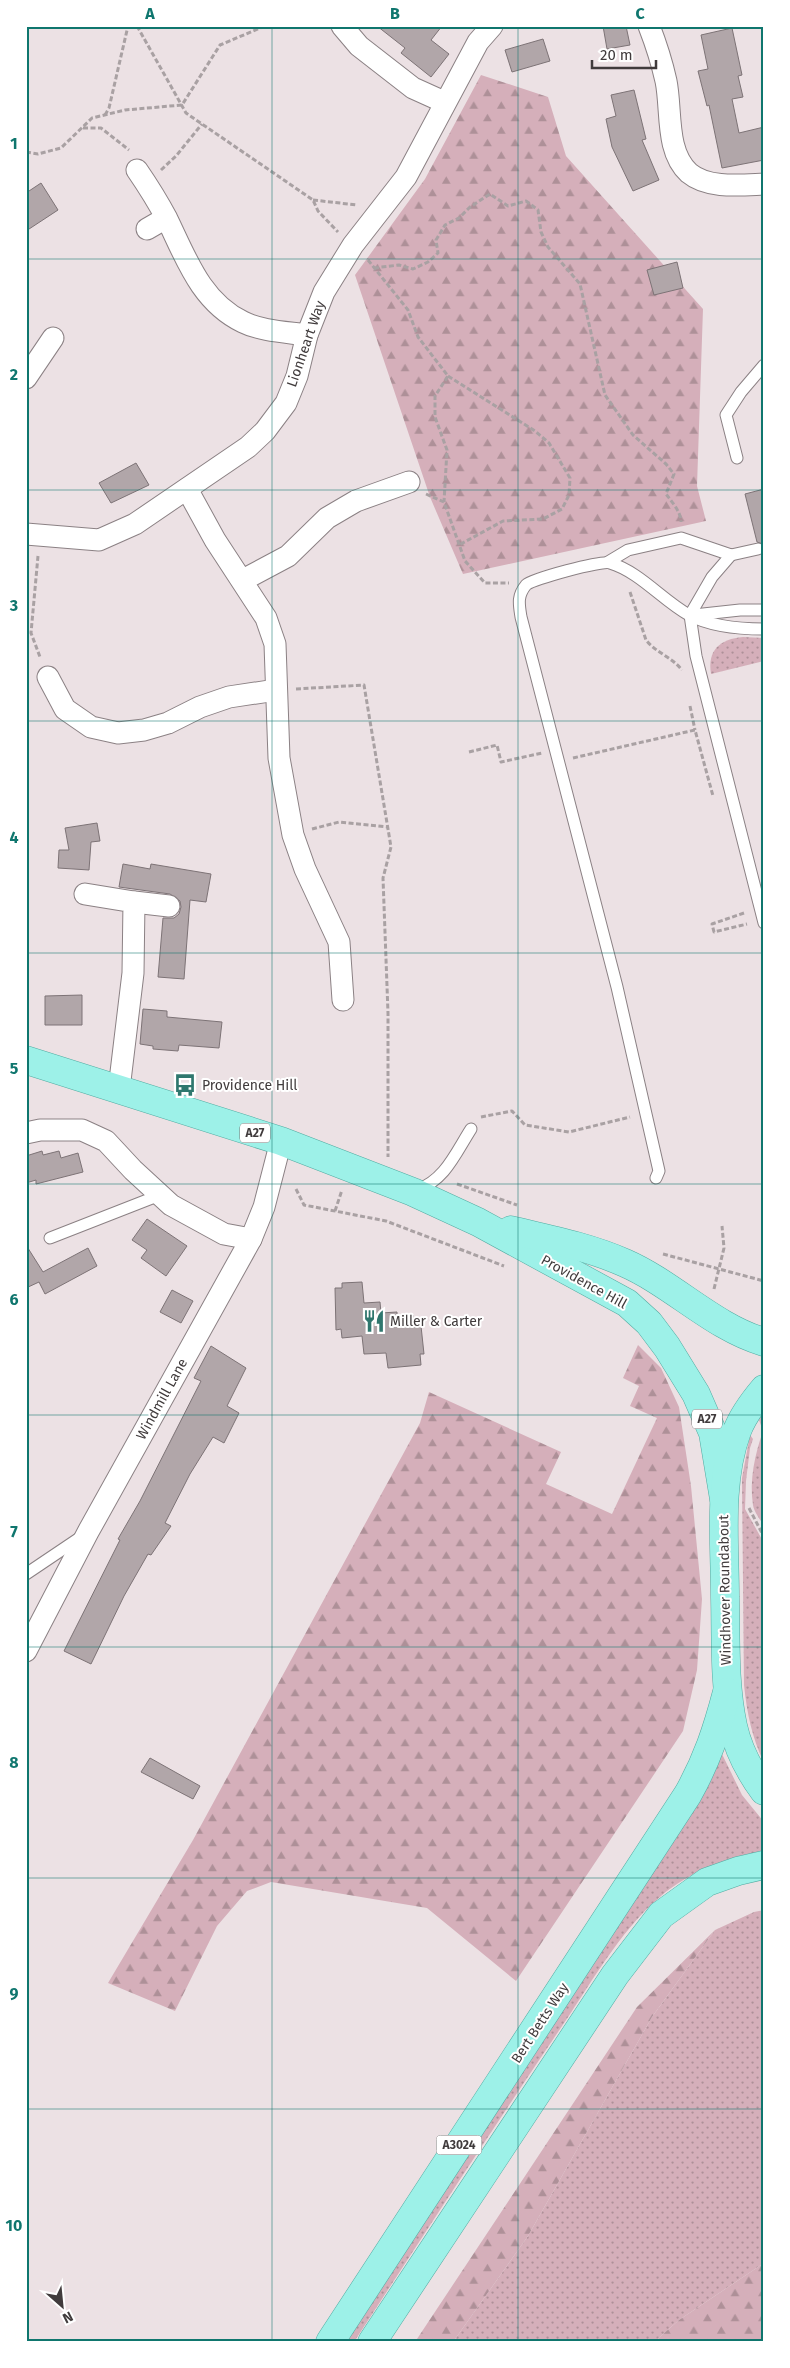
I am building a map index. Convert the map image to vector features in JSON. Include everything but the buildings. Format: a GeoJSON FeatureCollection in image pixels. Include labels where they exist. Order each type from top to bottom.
{"type":"FeatureCollection","features":[{"type":"Feature","properties":{"kind":"main road","name":"Providence Hill"},"geometry":{"type":"LineString","coordinates":[[26,1060],[281,1141],[413,1192],[478,1222],[627,1303],[649,1323],[667,1347],[696,1394],[713,1433],[736,1498]]}},
{"type":"Feature","properties":{"kind":"main road","name":"Providence Hill"},"geometry":{"type":"LineString","coordinates":[[478,1222],[559,1241],[625,1263],[724,1323],[764,1342]]}},
{"type":"Feature","properties":{"kind":"main road","name":"Windhover Roundabout"},"geometry":{"type":"LineString","coordinates":[[764,1389],[747,1411],[737,1431],[731,1454],[736,1498],[727,1692],[734,1728],[743,1756],[764,1791]]}},
{"type":"Feature","properties":{"kind":"main road","name":"Bert Betts Way"},"geometry":{"type":"LineString","coordinates":[[330,2342],[688,1794],[706,1760],[727,1692]]}},
{"type":"Feature","properties":{"kind":"main road","name":"A3024"},"geometry":{"type":"LineString","coordinates":[[372,2342],[614,1975],[661,1915],[707,1882],[738,1871],[764,1866]]}},
{"type":"Feature","properties":{"kind":"street"},"geometry":{"type":"LineString","coordinates":[[342,26],[359,46],[413,88],[444,102]]}},
{"type":"Feature","properties":{"kind":"street","name":"Lionheart Way"},"geometry":{"type":"LineString","coordinates":[[33,536],[99,540],[135,524],[248,446],[275,419],[297,376],[307,335],[324,292],[353,245],[406,177],[444,102],[478,42],[492,26]]}},
{"type":"Feature","properties":{"kind":"street"},"geometry":{"type":"LineString","coordinates":[[649,26],[666,82],[672,133],[677,154],[689,173],[710,182],[764,184]]}},
{"type":"Feature","properties":{"kind":"street"},"geometry":{"type":"LineString","coordinates":[[138,168],[166,218],[188,266],[204,291],[224,310],[243,323],[307,335]]}},
{"type":"Feature","properties":{"kind":"street"},"geometry":{"type":"LineString","coordinates":[[147,229],[166,218]]}},
{"type":"Feature","properties":{"kind":"street"},"geometry":{"type":"LineString","coordinates":[[26,378],[53,338]]}},
{"type":"Feature","properties":{"kind":"street"},"geometry":{"type":"LineString","coordinates":[[243,580],[288,556],[327,518],[356,501],[409,482]]}},
{"type":"Feature","properties":{"kind":"street"},"geometry":{"type":"LineString","coordinates":[[187,489],[215,540],[243,580],[266,618],[275,644],[280,758],[293,834],[305,869],[339,942],[343,1000]]}},
{"type":"Feature","properties":{"kind":"street"},"geometry":{"type":"LineString","coordinates":[[48,677],[58,711],[91,727],[118,732],[144,730],[168,723],[200,707],[229,697],[276,690]]}},
{"type":"Feature","properties":{"kind":"street"},"geometry":{"type":"LineString","coordinates":[[85,894],[169,906]]}},
{"type":"Feature","properties":{"kind":"street"},"geometry":{"type":"LineString","coordinates":[[119,1089],[132,973],[134,902]]}},
{"type":"Feature","properties":{"kind":"street"},"geometry":{"type":"LineString","coordinates":[[26,1133],[40,1130],[82,1130],[106,1141],[172,1205],[224,1234],[251,1239]]}},
{"type":"Feature","properties":{"kind":"street","name":"Windmill Lane"},"geometry":{"type":"LineString","coordinates":[[26,1651],[88,1532],[251,1239],[264,1207],[281,1141]]}},
{"type":"Feature","properties":{"kind":"lane"},"geometry":{"type":"LineString","coordinates":[[738,458],[726,414],[741,392],[764,365]]}},
{"type":"Feature","properties":{"kind":"lane"},"geometry":{"type":"LineString","coordinates":[[656,1178],[659,1171],[617,987],[521,617],[518,599],[527,584],[540,577],[608,562],[628,550],[681,538],[731,555],[758,549]]}},
{"type":"Feature","properties":{"kind":"lane"},"geometry":{"type":"LineString","coordinates":[[731,555],[712,577],[690,615],[696,656],[764,923]]}},
{"type":"Feature","properties":{"kind":"lane"},"geometry":{"type":"LineString","coordinates":[[608,562],[636,576],[690,615],[730,628],[764,629]]}},
{"type":"Feature","properties":{"kind":"lane"},"geometry":{"type":"LineString","coordinates":[[690,615],[740,610],[764,610]]}},
{"type":"Feature","properties":{"kind":"lane"},"geometry":{"type":"LineString","coordinates":[[413,1192],[428,1186],[440,1178],[472,1124]]}},
{"type":"Feature","properties":{"kind":"lane"},"geometry":{"type":"LineString","coordinates":[[50,1238],[160,1195]]}},
{"type":"Feature","properties":{"kind":"lane"},"geometry":{"type":"LineString","coordinates":[[26,1574],[88,1532]]}},
{"type":"Feature","properties":{"kind":"path"},"geometry":{"type":"LineString","coordinates":[[104,115],[109,108],[128,26]]}},
{"type":"Feature","properties":{"kind":"path"},"geometry":{"type":"LineString","coordinates":[[138,26],[186,113],[312,200],[331,227],[353,245],[408,310],[418,337],[448,376],[534,431],[549,443],[570,478],[569,495],[562,509],[543,518],[503,521],[459,546]]}},
{"type":"Feature","properties":{"kind":"path"},"geometry":{"type":"LineString","coordinates":[[182,106],[220,45],[265,26]]}},
{"type":"Feature","properties":{"kind":"path"},"geometry":{"type":"LineString","coordinates":[[26,152],[38,154],[61,148],[92,118],[125,110],[182,106]]}},
{"type":"Feature","properties":{"kind":"path"},"geometry":{"type":"LineString","coordinates":[[82,128],[101,128],[138,168],[176,156],[202,124]]}},
{"type":"Feature","properties":{"kind":"path"},"geometry":{"type":"LineString","coordinates":[[374,268],[399,265],[413,269],[428,262],[438,253],[436,240],[445,226],[459,218],[474,204],[490,194],[508,206],[526,201],[532,204],[538,210],[541,232],[548,247],[580,284],[605,395],[633,435],[666,464],[674,474],[671,486],[666,494],[682,518],[681,538]]}},
{"type":"Feature","properties":{"kind":"path"},"geometry":{"type":"LineString","coordinates":[[312,200],[384,207]]}},
{"type":"Feature","properties":{"kind":"path"},"geometry":{"type":"LineString","coordinates":[[448,376],[435,396],[435,417],[447,450],[444,502],[465,561],[485,583]]}},
{"type":"Feature","properties":{"kind":"path"},"geometry":{"type":"LineString","coordinates":[[409,482],[430,497],[444,502]]}},
{"type":"Feature","properties":{"kind":"path"},"geometry":{"type":"LineString","coordinates":[[33,536],[31,633],[48,677]]}},
{"type":"Feature","properties":{"kind":"path"},"geometry":{"type":"LineString","coordinates":[[636,576],[627,581],[642,634],[651,646],[677,664],[684,678]]}},
{"type":"Feature","properties":{"kind":"path"},"geometry":{"type":"LineString","coordinates":[[276,690],[364,685],[391,847],[383,878],[388,1013],[388,1160]]}},
{"type":"Feature","properties":{"kind":"path"},"geometry":{"type":"LineString","coordinates":[[690,704],[714,800]]}},
{"type":"Feature","properties":{"kind":"path"},"geometry":{"type":"LineString","coordinates":[[469,752],[496,745],[501,762],[565,748],[568,759],[695,730]]}},
{"type":"Feature","properties":{"kind":"path"},"geometry":{"type":"LineString","coordinates":[[293,834],[339,822],[388,827]]}},
{"type":"Feature","properties":{"kind":"path"},"geometry":{"type":"LineString","coordinates":[[742,906],[744,915],[712,924],[714,932],[747,924],[748,930]]}},
{"type":"Feature","properties":{"kind":"path"},"geometry":{"type":"LineString","coordinates":[[472,1124],[512,1111],[525,1125],[569,1132],[646,1113]]}},
{"type":"Feature","properties":{"kind":"path"},"geometry":{"type":"LineString","coordinates":[[335,1211],[345,1182]]}},
{"type":"Feature","properties":{"kind":"path"},"geometry":{"type":"LineString","coordinates":[[296,1189],[304,1205],[386,1221],[506,1267]]}},
{"type":"Feature","properties":{"kind":"path"},"geometry":{"type":"LineString","coordinates":[[711,1295],[724,1248],[722,1226]]}},
{"type":"Feature","properties":{"kind":"path"},"geometry":{"type":"LineString","coordinates":[[719,1270],[764,1281]]}},
{"type":"Feature","properties":{"kind":"path"},"geometry":{"type":"LineString","coordinates":[[736,1498],[749,1507],[764,1537]]}},
{"type":"Feature","properties":{"kind":"green space"},"geometry":{"type":"Polygon","coordinates":[[[481,75],[548,97],[566,156],[703,309],[697,486],[706,521],[463,574],[430,497],[355,275],[425,179],[481,75]]]}},
{"type":"Feature","properties":{"kind":"green space"},"geometry":{"type":"Polygon","coordinates":[[[743,637],[764,638],[764,661],[711,674],[711,658],[717,647],[728,640],[743,637]]]}},
{"type":"Feature","properties":{"kind":"green space"},"geometry":{"type":"Polygon","coordinates":[[[638,1345],[661,1368],[679,1407],[691,1486],[702,1599],[697,1670],[683,1731],[516,1981],[427,1908],[271,1882],[247,1891],[217,1926],[175,2011],[108,1983],[193,1840],[420,1423],[429,1392],[561,1452],[546,1484],[612,1514],[657,1418],[630,1406],[639,1386],[623,1378],[638,1345]]]}},
{"type":"Feature","properties":{"kind":"green space"},"geometry":{"type":"Polygon","coordinates":[[[764,1412],[764,1526],[754,1508],[752,1477],[755,1458],[763,1431],[759,1420],[764,1412]]]}},
{"type":"Feature","properties":{"kind":"green space"},"geometry":{"type":"Polygon","coordinates":[[[750,1435],[753,1439],[746,1481],[745,1509],[764,1543],[764,1763],[751,1725],[744,1685],[742,1478],[750,1435]]]}},
{"type":"Feature","properties":{"kind":"green space"},"geometry":{"type":"Polygon","coordinates":[[[722,1754],[742,1795],[764,1822],[764,1852],[723,1862],[696,1873],[672,1887],[645,1910],[631,1926],[592,1980],[354,2342],[346,2342],[722,1754]]]}},
{"type":"Feature","properties":{"kind":"green space"},"geometry":{"type":"Polygon","coordinates":[[[764,1910],[764,2263],[679,2320],[654,2342],[453,2342],[528,2236],[652,2017],[715,1930],[754,1912],[764,1910]]]}},
{"type":"Feature","properties":{"kind":"green space"},"geometry":{"type":"Polygon","coordinates":[[[715,1930],[652,2017],[528,2236],[453,2342],[415,2342],[637,2007],[715,1930]]]}},
{"type":"Feature","properties":{"kind":"green space"},"geometry":{"type":"Polygon","coordinates":[[[764,2263],[764,2342],[654,2342],[679,2320],[764,2263]]]}},
{"type":"Feature","properties":{"kind":"place","name":"Providence Hill"},"geometry":{"type":"Point","coordinates":[185,1085]}},
{"type":"Feature","properties":{"kind":"place","name":"Miller & Carter"},"geometry":{"type":"Point","coordinates":[374,1321]}}]}
